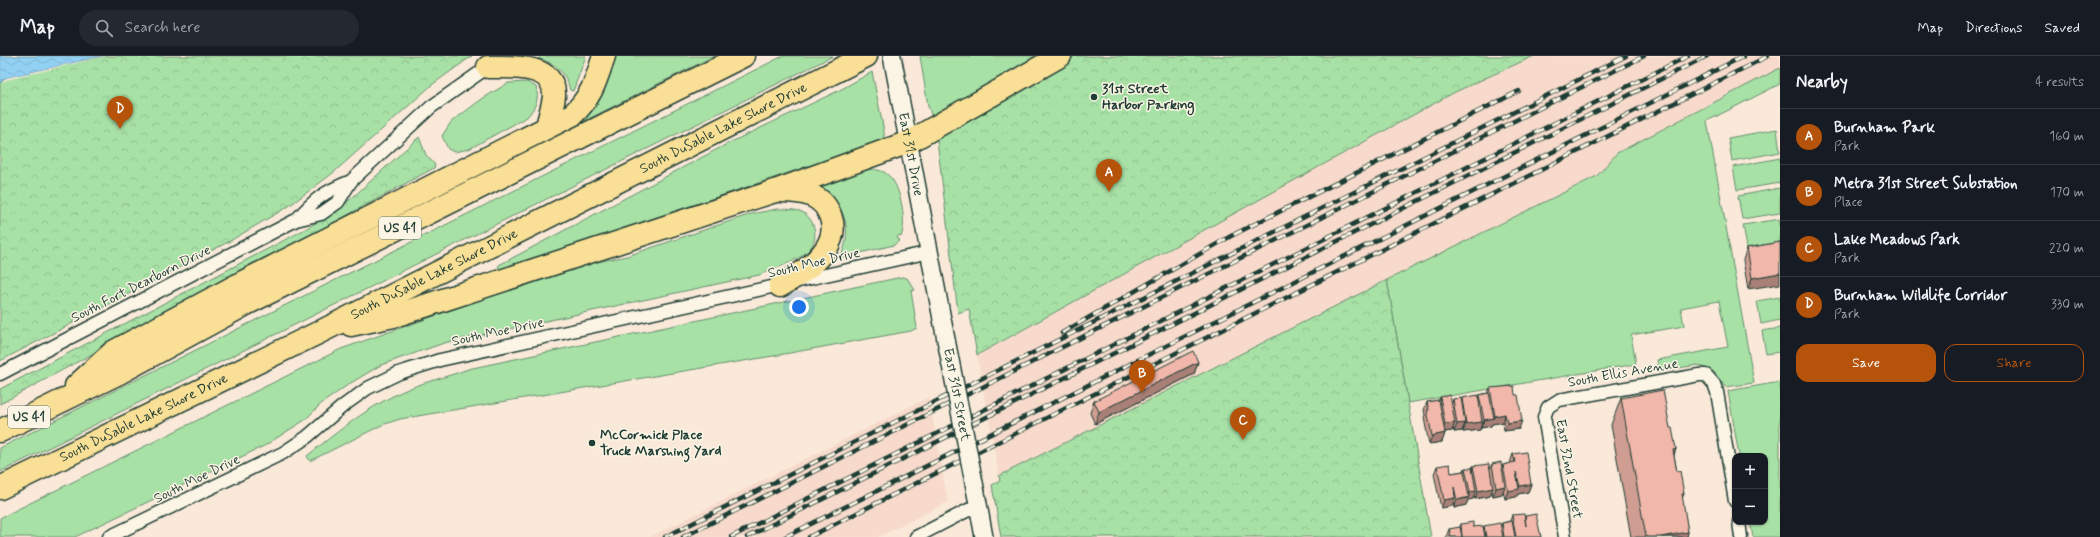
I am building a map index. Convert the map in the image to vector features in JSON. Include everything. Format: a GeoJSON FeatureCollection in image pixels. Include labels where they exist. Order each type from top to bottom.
{"type":"FeatureCollection","features":[{"type":"Feature","properties":{"kind":"highway"},"geometry":{"type":"LineString","coordinates":[[58,402],[113,352],[252,278],[572,115],[584,104],[590,94],[604,56]]}},
{"type":"Feature","properties":{"kind":"highway","name":"US 41"},"geometry":{"type":"LineString","coordinates":[[0,431],[119,373],[253,301],[743,56]]}},
{"type":"Feature","properties":{"kind":"highway","name":"South DuSable Lake Shore Drive"},"geometry":{"type":"LineString","coordinates":[[0,488],[322,331],[866,56]]}},
{"type":"Feature","properties":{"kind":"highway"},"geometry":{"type":"LineString","coordinates":[[322,331],[394,316],[775,191],[909,142],[1060,56]]}},
{"type":"Feature","properties":{"kind":"highway"},"geometry":{"type":"LineString","coordinates":[[496,61],[539,71],[547,76],[554,95],[547,127]]}},
{"type":"Feature","properties":{"kind":"highway"},"geometry":{"type":"LineString","coordinates":[[775,191],[808,194],[822,200],[829,210],[833,224],[832,238],[817,260],[780,286]]}},
{"type":"Feature","properties":{"kind":"main road","name":"East 31st Drive"},"geometry":{"type":"LineString","coordinates":[[893,63],[930,252]]}},
{"type":"Feature","properties":{"kind":"main road","name":"East 31st Street"},"geometry":{"type":"LineString","coordinates":[[930,252],[984,537]]}},
{"type":"Feature","properties":{"kind":"street","name":"South Fort Dearborn Drive"},"geometry":{"type":"LineString","coordinates":[[0,374],[296,220],[321,214],[338,202],[351,181],[431,107],[496,61]]}},
{"type":"Feature","properties":{"kind":"street","name":"South Moe Drive"},"geometry":{"type":"LineString","coordinates":[[109,537],[283,453],[307,438],[368,388],[399,373],[440,360],[930,252]]}},
{"type":"Feature","properties":{"kind":"street","name":"South Ellis Avenue"},"geometry":{"type":"LineString","coordinates":[[1548,407],[1559,400],[1706,375],[1714,384],[1717,392],[1733,489]]}},
{"type":"Feature","properties":{"kind":"street","name":"East 32nd Street"},"geometry":{"type":"LineString","coordinates":[[1548,407],[1544,417],[1565,537]]}},
{"type":"Feature","properties":{"kind":"street"},"geometry":{"type":"LineString","coordinates":[[916,537],[977,499]]}},
{"type":"Feature","properties":{"kind":"street"},"geometry":{"type":"LineString","coordinates":[[1739,525],[1741,537]]}},
{"type":"Feature","properties":{"kind":"shaded area"},"geometry":{"type":"Polygon","coordinates":[[[1534,56],[1780,56],[1780,84],[999,476],[977,355],[1455,92],[1534,56]]]}},
{"type":"Feature","properties":{"kind":"shaded area"},"geometry":{"type":"Polygon","coordinates":[[[929,397],[948,502],[878,537],[650,537],[929,397]]]}},
{"type":"Feature","properties":{"kind":"green space"},"geometry":{"type":"Polygon","coordinates":[[[104,56],[472,56],[433,84],[333,173],[289,206],[230,241],[0,361],[0,83],[6,78],[104,56]]]}},
{"type":"Feature","properties":{"kind":"green space"},"geometry":{"type":"Polygon","coordinates":[[[540,56],[586,56],[573,91],[570,90],[563,74],[555,66],[539,59],[540,56]]]}},
{"type":"Feature","properties":{"kind":"green space"},"geometry":{"type":"Polygon","coordinates":[[[611,56],[714,56],[570,128],[611,56]]]}},
{"type":"Feature","properties":{"kind":"green space"},"geometry":{"type":"Polygon","coordinates":[[[783,56],[833,56],[0,472],[0,448],[783,56]]]}},
{"type":"Feature","properties":{"kind":"green space"},"geometry":{"type":"Polygon","coordinates":[[[920,56],[1042,56],[932,117],[928,106],[920,56]]]}},
{"type":"Feature","properties":{"kind":"green space"},"geometry":{"type":"Polygon","coordinates":[[[1075,56],[1534,56],[1455,92],[977,355],[969,309],[958,313],[937,140],[938,137],[1075,56]]]}},
{"type":"Feature","properties":{"kind":"green space"},"geometry":{"type":"Polygon","coordinates":[[[1780,68],[1780,84],[1707,121],[1754,383],[1725,387],[1714,372],[1698,365],[1659,371],[1657,360],[1728,347],[1719,301],[1681,308],[1684,326],[1631,335],[1636,364],[1408,403],[1387,280],[1597,176],[1617,153],[1780,68]]]}},
{"type":"Feature","properties":{"kind":"green space"},"geometry":{"type":"Polygon","coordinates":[[[872,72],[884,131],[884,137],[880,142],[501,270],[498,269],[499,265],[729,143],[838,91],[872,72]]]}},
{"type":"Feature","properties":{"kind":"green space"},"geometry":{"type":"Polygon","coordinates":[[[527,82],[536,87],[537,99],[534,107],[527,117],[469,149],[454,152],[448,149],[442,136],[451,122],[482,99],[508,83],[527,82]]]}},
{"type":"Feature","properties":{"kind":"green space"},"geometry":{"type":"Polygon","coordinates":[[[1777,129],[1780,152],[1732,161],[1728,138],[1777,129]]]}},
{"type":"Feature","properties":{"kind":"green space"},"geometry":{"type":"Polygon","coordinates":[[[419,137],[426,155],[435,165],[434,168],[0,404],[0,389],[328,216],[352,198],[419,137]]]}},
{"type":"Feature","properties":{"kind":"green space"},"geometry":{"type":"Polygon","coordinates":[[[1780,158],[1780,183],[1737,190],[1733,167],[1780,158]]]}},
{"type":"Feature","properties":{"kind":"green space"},"geometry":{"type":"Polygon","coordinates":[[[872,169],[886,173],[897,188],[902,205],[903,231],[901,237],[899,235],[897,238],[900,240],[894,245],[843,257],[841,255],[846,242],[846,227],[843,213],[835,201],[820,185],[862,170],[872,169]]]}},
{"type":"Feature","properties":{"kind":"green space"},"geometry":{"type":"Polygon","coordinates":[[[1780,188],[1780,213],[1742,219],[1738,196],[1780,188]]]}},
{"type":"Feature","properties":{"kind":"green space"},"geometry":{"type":"Polygon","coordinates":[[[777,209],[802,212],[810,218],[815,233],[813,243],[807,252],[795,260],[779,267],[759,275],[444,343],[381,365],[349,384],[321,404],[305,420],[264,446],[75,537],[0,537],[0,518],[341,349],[576,266],[627,256],[751,214],[777,209]]]}},
{"type":"Feature","properties":{"kind":"green space"},"geometry":{"type":"Polygon","coordinates":[[[1780,219],[1780,243],[1747,248],[1743,225],[1780,219]]]}},
{"type":"Feature","properties":{"kind":"green space"},"geometry":{"type":"Polygon","coordinates":[[[902,277],[907,278],[915,290],[911,291],[917,328],[911,331],[773,356],[400,419],[382,425],[310,461],[307,456],[351,422],[386,399],[416,386],[468,369],[902,277]]]}},
{"type":"Feature","properties":{"kind":"green space"},"geometry":{"type":"Polygon","coordinates":[[[1387,280],[1431,537],[1001,537],[992,485],[1000,481],[999,476],[1387,280]]]}},
{"type":"Feature","properties":{"kind":"green space"},"geometry":{"type":"Polygon","coordinates":[[[1780,297],[1780,320],[1761,324],[1757,301],[1780,297]]]}},
{"type":"Feature","properties":{"kind":"green space"},"geometry":{"type":"Polygon","coordinates":[[[1780,328],[1780,352],[1766,354],[1762,331],[1780,328]]]}},
{"type":"Feature","properties":{"kind":"green space"},"geometry":{"type":"Polygon","coordinates":[[[1780,382],[1780,537],[1753,537],[1751,525],[1768,525],[1768,453],[1738,453],[1728,391],[1780,382]]]}},
{"type":"Feature","properties":{"kind":"water"},"geometry":{"type":"Polygon","coordinates":[[[0,56],[104,56],[6,78],[0,83],[0,56]]]}},
{"type":"Feature","properties":{"kind":"pier"},"geometry":{"type":"Polygon","coordinates":[[[106,56],[6,80],[0,85],[6,78],[106,56]]]}},
{"type":"Feature","properties":{"kind":"building"},"geometry":{"type":"Polygon","coordinates":[[[1780,242],[1780,273],[1752,278],[1747,248],[1780,242]]]}},
{"type":"Feature","properties":{"kind":"building"},"geometry":{"type":"Polygon","coordinates":[[[1193,351],[1198,362],[1099,412],[1094,401],[1193,351]]]}},
{"type":"Feature","properties":{"kind":"building"},"geometry":{"type":"Polygon","coordinates":[[[1514,386],[1515,395],[1518,395],[1522,421],[1507,423],[1505,414],[1495,416],[1490,388],[1514,386]]]}},
{"type":"Feature","properties":{"kind":"building"},"geometry":{"type":"Polygon","coordinates":[[[1663,390],[1670,428],[1672,428],[1676,449],[1673,450],[1677,472],[1680,471],[1688,532],[1661,537],[1646,537],[1621,398],[1663,390]]]}},
{"type":"Feature","properties":{"kind":"building"},"geometry":{"type":"Polygon","coordinates":[[[1489,393],[1494,418],[1484,420],[1479,395],[1489,393]]]}},
{"type":"Feature","properties":{"kind":"building"},"geometry":{"type":"Polygon","coordinates":[[[1450,395],[1455,423],[1445,424],[1440,397],[1450,395]]]}},
{"type":"Feature","properties":{"kind":"building"},"geometry":{"type":"Polygon","coordinates":[[[1478,395],[1482,422],[1466,424],[1462,398],[1478,395]]]}},
{"type":"Feature","properties":{"kind":"building"},"geometry":{"type":"Polygon","coordinates":[[[1461,398],[1465,423],[1457,424],[1453,399],[1461,398]]]}},
{"type":"Feature","properties":{"kind":"building"},"geometry":{"type":"Polygon","coordinates":[[[1439,400],[1445,433],[1432,436],[1427,402],[1439,400]]]}},
{"type":"Feature","properties":{"kind":"building"},"geometry":{"type":"Polygon","coordinates":[[[1526,452],[1531,484],[1520,486],[1516,472],[1519,489],[1508,491],[1503,465],[1515,462],[1513,454],[1526,452]]]}},
{"type":"Feature","properties":{"kind":"building"},"geometry":{"type":"Polygon","coordinates":[[[1501,462],[1505,486],[1496,488],[1492,464],[1501,462]]]}},
{"type":"Feature","properties":{"kind":"building"},"geometry":{"type":"Polygon","coordinates":[[[1450,464],[1451,473],[1464,471],[1469,497],[1457,500],[1454,487],[1455,498],[1444,500],[1437,466],[1450,464]]]}},
{"type":"Feature","properties":{"kind":"building"},"geometry":{"type":"Polygon","coordinates":[[[1489,464],[1493,488],[1478,491],[1473,466],[1489,464]]]}},
{"type":"Feature","properties":{"kind":"building"},"geometry":{"type":"Polygon","coordinates":[[[1465,468],[1472,468],[1476,491],[1470,492],[1465,468]]]}},
{"type":"Feature","properties":{"kind":"building"},"geometry":{"type":"Polygon","coordinates":[[[1524,514],[1526,526],[1525,516],[1536,514],[1541,537],[1516,537],[1512,515],[1524,514]]]}},
{"type":"Feature","properties":{"kind":"building"},"geometry":{"type":"Polygon","coordinates":[[[1512,521],[1515,537],[1504,537],[1502,523],[1512,521]]]}},
{"type":"Feature","properties":{"kind":"building"},"geometry":{"type":"Polygon","coordinates":[[[1473,522],[1473,527],[1483,526],[1485,537],[1462,537],[1461,524],[1473,522]]]}},
{"type":"Feature","properties":{"kind":"building"},"geometry":{"type":"Polygon","coordinates":[[[1500,523],[1503,537],[1486,537],[1484,526],[1500,523]]]}},
{"type":"Feature","properties":{"kind":"building"},"geometry":{"type":"Polygon","coordinates":[[[1460,527],[1462,537],[1451,537],[1449,529],[1460,527]]]}},
{"type":"Feature","properties":{"kind":"railway"},"geometry":{"type":"LineString","coordinates":[[665,537],[1626,56]]}},
{"type":"Feature","properties":{"kind":"railway"},"geometry":{"type":"LineString","coordinates":[[683,537],[1644,56]]}},
{"type":"Feature","properties":{"kind":"railway"},"geometry":{"type":"LineString","coordinates":[[731,537],[1688,56]]}},
{"type":"Feature","properties":{"kind":"railway"},"geometry":{"type":"LineString","coordinates":[[747,537],[1707,56]]}},
{"type":"Feature","properties":{"kind":"railway"},"geometry":{"type":"LineString","coordinates":[[785,537],[1744,56]]}},
{"type":"Feature","properties":{"kind":"railway"},"geometry":{"type":"LineString","coordinates":[[809,537],[1768,56]]}},
{"type":"Feature","properties":{"kind":"railway"},"geometry":{"type":"LineString","coordinates":[[1062,333],[1231,236],[1519,91]]}},
{"type":"Feature","properties":{"kind":"place","name":"31st Street Harbor Parking"},"geometry":{"type":"Point","coordinates":[1094,97]}},
{"type":"Feature","properties":{"kind":"place","name":"Burnham Wildlife Corridor"},"geometry":{"type":"Point","coordinates":[120,129]}},
{"type":"Feature","properties":{"kind":"place","name":"Burnham Park"},"geometry":{"type":"Point","coordinates":[1109,192]}},
{"type":"Feature","properties":{"kind":"place","name":"Metra 31st Street Substation"},"geometry":{"type":"Point","coordinates":[1142,393]}},
{"type":"Feature","properties":{"kind":"place","name":"Lake Meadows Park"},"geometry":{"type":"Point","coordinates":[1243,440]}},
{"type":"Feature","properties":{"kind":"place","name":"McCormick Place Truck Marshing Yard"},"geometry":{"type":"Point","coordinates":[592,443]}}]}
